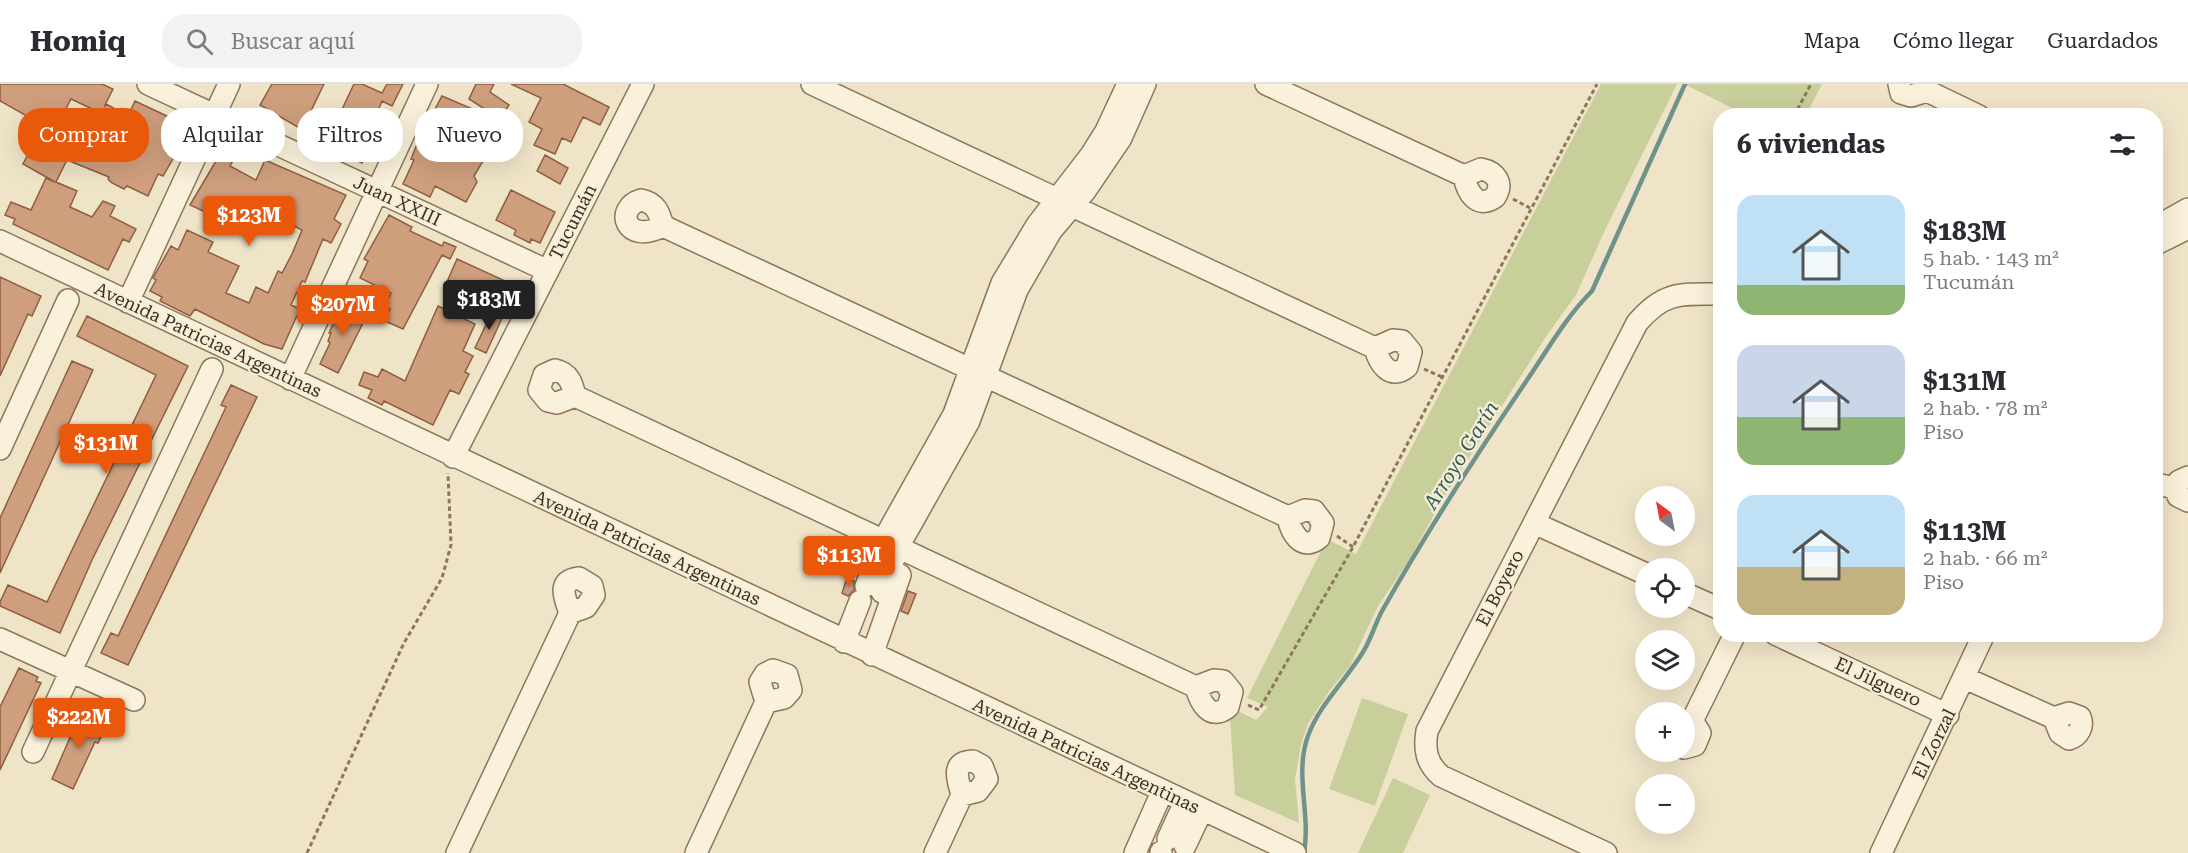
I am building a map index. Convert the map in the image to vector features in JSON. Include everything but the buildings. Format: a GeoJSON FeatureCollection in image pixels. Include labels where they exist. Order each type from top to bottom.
{"type":"FeatureCollection","features":[{"type":"Feature","properties":{"kind":"street","name":"Juan XXIII"},"geometry":{"type":"LineString","coordinates":[[148,84],[200,108]]}},
{"type":"Feature","properties":{"kind":"street"},"geometry":{"type":"LineString","coordinates":[[218,108],[229,84]]}},
{"type":"Feature","properties":{"kind":"street"},"geometry":{"type":"LineString","coordinates":[[290,379],[428,84]]}},
{"type":"Feature","properties":{"kind":"street"},"geometry":{"type":"LineString","coordinates":[[812,84],[1375,348]]}},
{"type":"Feature","properties":{"kind":"street"},"geometry":{"type":"LineString","coordinates":[[1065,203],[1106,131],[1128,84]]}},
{"type":"Feature","properties":{"kind":"street"},"geometry":{"type":"LineString","coordinates":[[859,649],[871,596],[890,544],[969,421],[978,372],[1002,283],[1037,225],[1065,203],[1121,138],[1145,84]]}},
{"type":"Feature","properties":{"kind":"street"},"geometry":{"type":"LineString","coordinates":[[1266,84],[1464,176]]}},
{"type":"Feature","properties":{"kind":"street"},"geometry":{"type":"LineString","coordinates":[[1899,84],[1901,93],[1906,96],[1926,87],[1964,108]]}},
{"type":"Feature","properties":{"kind":"street","name":"Tucumán"},"geometry":{"type":"LineString","coordinates":[[453,457],[548,271],[638,86]]}},
{"type":"Feature","properties":{"kind":"street","name":"Juan XXIII"},"geometry":{"type":"LineString","coordinates":[[285,148],[548,271]]}},
{"type":"Feature","properties":{"kind":"street"},"geometry":{"type":"LineString","coordinates":[[128,302],[193,162]]}},
{"type":"Feature","properties":{"kind":"street"},"geometry":{"type":"LineString","coordinates":[[2168,236],[2188,209]]}},
{"type":"Feature","properties":{"kind":"street"},"geometry":{"type":"LineString","coordinates":[[663,226],[1288,517]]}},
{"type":"Feature","properties":{"kind":"street","name":"Avenida Patricias Argentinas"},"geometry":{"type":"LineString","coordinates":[[0,241],[1291,852]]}},
{"type":"Feature","properties":{"kind":"street","name":"El Boyero"},"geometry":{"type":"LineString","coordinates":[[1606,853],[1453,783],[1435,770],[1428,759],[1425,746],[1427,731],[1637,323],[1650,307],[1666,297],[1682,294],[1713,294]]}},
{"type":"Feature","properties":{"kind":"street"},"geometry":{"type":"LineString","coordinates":[[0,449],[68,300]]}},
{"type":"Feature","properties":{"kind":"street"},"geometry":{"type":"LineString","coordinates":[[33,752],[212,369]]}},
{"type":"Feature","properties":{"kind":"street"},"geometry":{"type":"LineString","coordinates":[[575,396],[1196,687],[1202,705],[1209,711],[1224,711],[1232,698]]}},
{"type":"Feature","properties":{"kind":"street"},"geometry":{"type":"LineString","coordinates":[[1534,523],[1635,569]]}},
{"type":"Feature","properties":{"kind":"street"},"geometry":{"type":"LineString","coordinates":[[859,649],[900,576],[890,544]]}},
{"type":"Feature","properties":{"kind":"street"},"geometry":{"type":"LineString","coordinates":[[1695,597],[1713,606]]}},
{"type":"Feature","properties":{"kind":"street"},"geometry":{"type":"LineString","coordinates":[[457,853],[570,613]]}},
{"type":"Feature","properties":{"kind":"street"},"geometry":{"type":"LineString","coordinates":[[0,639],[134,700]]}},
{"type":"Feature","properties":{"kind":"street"},"geometry":{"type":"LineString","coordinates":[[1695,710],[1731,642]]}},
{"type":"Feature","properties":{"kind":"street","name":"El Jilguero"},"geometry":{"type":"LineString","coordinates":[[1792,642],[1948,715]]}},
{"type":"Feature","properties":{"kind":"street","name":"El Zorzal"},"geometry":{"type":"LineString","coordinates":[[1881,853],[1981,642]]}},
{"type":"Feature","properties":{"kind":"street"},"geometry":{"type":"LineString","coordinates":[[1965,678],[2054,718]]}},
{"type":"Feature","properties":{"kind":"street"},"geometry":{"type":"LineString","coordinates":[[696,853],[766,702]]}},
{"type":"Feature","properties":{"kind":"street"},"geometry":{"type":"LineString","coordinates":[[1695,727],[1698,729],[1699,737],[1695,745]]}},
{"type":"Feature","properties":{"kind":"street"},"geometry":{"type":"LineString","coordinates":[[1135,853],[1162,792]]}},
{"type":"Feature","properties":{"kind":"street"},"geometry":{"type":"LineString","coordinates":[[935,853],[962,795]]}},
{"type":"Feature","properties":{"kind":"street"},"geometry":{"type":"LineString","coordinates":[[1169,847],[1193,806]]}},
{"type":"Feature","properties":{"kind":"path"},"geometry":{"type":"LineString","coordinates":[[1232,698],[1259,710],[1358,536],[1597,84]]}},
{"type":"Feature","properties":{"kind":"path"},"geometry":{"type":"LineString","coordinates":[[1798,108],[1811,84]]}},
{"type":"Feature","properties":{"kind":"path"},"geometry":{"type":"LineString","coordinates":[[308,853],[404,643],[442,578],[451,545],[448,474],[453,457]]}},
{"type":"Feature","properties":{"kind":"green space"},"geometry":{"type":"Polygon","coordinates":[[[1601,84],[1677,84],[1606,228],[1576,295],[1547,335],[1441,502],[1408,562],[1378,606],[1350,666],[1330,690],[1308,724],[1301,745],[1295,779],[1299,823],[1235,795],[1230,716],[1236,710],[1256,720],[1268,707],[1247,698],[1327,539],[1356,554],[1601,84]]]}},
{"type":"Feature","properties":{"kind":"green space"},"geometry":{"type":"Polygon","coordinates":[[[1684,84],[1822,84],[1810,108],[1732,108],[1684,84]]]}},
{"type":"Feature","properties":{"kind":"green space"},"geometry":{"type":"Polygon","coordinates":[[[1362,698],[1408,714],[1375,806],[1329,789],[1362,698]]]}},
{"type":"Feature","properties":{"kind":"green space"},"geometry":{"type":"Polygon","coordinates":[[[1393,778],[1430,795],[1403,853],[1358,853],[1393,778]]]}},
{"type":"Feature","properties":{"kind":"waterway","name":"Arroyo Garín"},"geometry":{"type":"LineString","coordinates":[[1304,853],[1306,824],[1302,765],[1304,750],[1313,725],[1363,652],[1382,611],[1469,467],[1573,312],[1592,291],[1685,84]]}}]}
